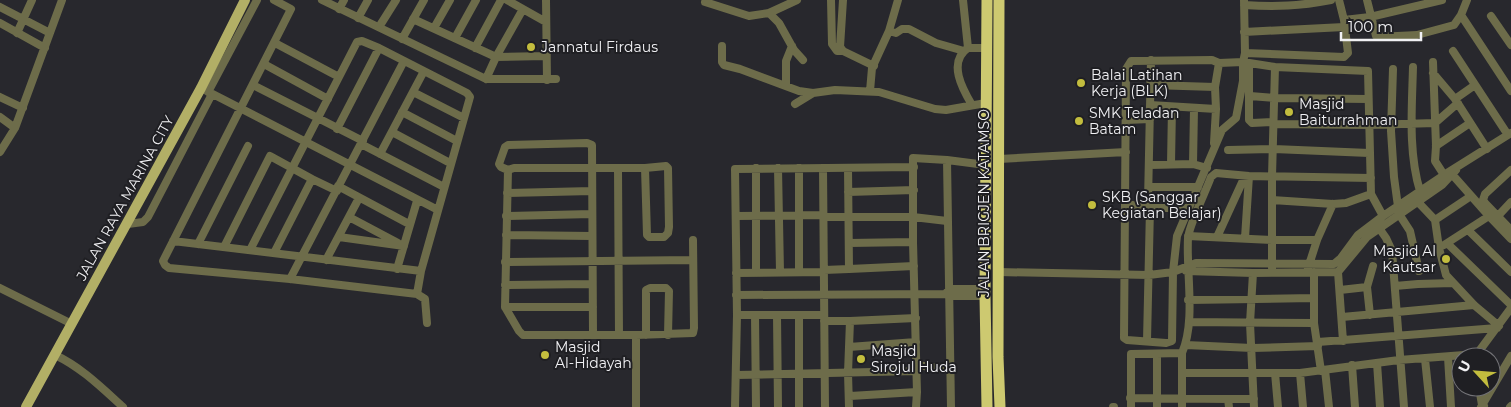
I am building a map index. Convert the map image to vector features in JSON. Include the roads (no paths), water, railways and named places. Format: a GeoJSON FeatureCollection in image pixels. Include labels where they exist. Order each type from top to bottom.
{"type":"FeatureCollection","features":[{"type":"Feature","properties":{"kind":"highway","name":"JALAN BRIGJEN KATAMSO"},"geometry":{"type":"LineString","coordinates":[[987,0],[985,293],[987,407]]}},
{"type":"Feature","properties":{"kind":"highway","name":"JALAN BRIGJEN KATAMSO"},"geometry":{"type":"LineString","coordinates":[[999,0],[998,357],[1000,407]]}},
{"type":"Feature","properties":{"kind":"main road","name":"JALAN RAYA MARINA CITY"},"geometry":{"type":"LineString","coordinates":[[26,407],[128,224],[207,91],[245,0]]}},
{"type":"Feature","properties":{"kind":"street"},"geometry":{"type":"LineString","coordinates":[[17,32],[32,0]]}},
{"type":"Feature","properties":{"kind":"street"},"geometry":{"type":"LineString","coordinates":[[0,152],[15,128],[62,0]]}},
{"type":"Feature","properties":{"kind":"street"},"geometry":{"type":"LineString","coordinates":[[128,224],[143,222],[148,217],[207,91],[257,0]]}},
{"type":"Feature","properties":{"kind":"street"},"geometry":{"type":"LineString","coordinates":[[274,0],[291,9],[242,109],[163,261],[169,268],[290,279],[417,294],[425,299],[427,323]]}},
{"type":"Feature","properties":{"kind":"street"},"geometry":{"type":"LineString","coordinates":[[322,0],[486,79],[556,79]]}},
{"type":"Feature","properties":{"kind":"street"},"geometry":{"type":"LineString","coordinates":[[339,9],[344,0]]}},
{"type":"Feature","properties":{"kind":"street"},"geometry":{"type":"LineString","coordinates":[[358,18],[368,0]]}},
{"type":"Feature","properties":{"kind":"street"},"geometry":{"type":"LineString","coordinates":[[379,28],[396,0]]}},
{"type":"Feature","properties":{"kind":"street"},"geometry":{"type":"LineString","coordinates":[[402,39],[424,0]]}},
{"type":"Feature","properties":{"kind":"street"},"geometry":{"type":"LineString","coordinates":[[434,28],[450,0]]}},
{"type":"Feature","properties":{"kind":"street"},"geometry":{"type":"LineString","coordinates":[[454,38],[476,0]]}},
{"type":"Feature","properties":{"kind":"street"},"geometry":{"type":"LineString","coordinates":[[475,48],[501,0]]}},
{"type":"Feature","properties":{"kind":"street"},"geometry":{"type":"LineString","coordinates":[[507,0],[546,22]]}},
{"type":"Feature","properties":{"kind":"street"},"geometry":{"type":"LineString","coordinates":[[546,0],[547,80]]}},
{"type":"Feature","properties":{"kind":"street"},"geometry":{"type":"LineString","coordinates":[[705,2],[744,15],[768,13],[797,0]]}},
{"type":"Feature","properties":{"kind":"street"},"geometry":{"type":"LineString","coordinates":[[831,0],[832,44],[837,51],[874,66]]}},
{"type":"Feature","properties":{"kind":"street"},"geometry":{"type":"LineString","coordinates":[[843,0],[840,47],[843,52]]}},
{"type":"Feature","properties":{"kind":"street"},"geometry":{"type":"LineString","coordinates":[[870,91],[870,76],[890,30],[898,0]]}},
{"type":"Feature","properties":{"kind":"street"},"geometry":{"type":"LineString","coordinates":[[963,0],[966,50],[959,58],[957,66],[964,92],[972,106]]}},
{"type":"Feature","properties":{"kind":"street"},"geometry":{"type":"LineString","coordinates":[[1331,0],[1275,4],[1244,2],[1245,53],[1250,96],[1250,122],[1369,125],[1435,123],[1475,85]]}},
{"type":"Feature","properties":{"kind":"street"},"geometry":{"type":"LineString","coordinates":[[1245,53],[1344,57],[1348,53],[1339,0]]}},
{"type":"Feature","properties":{"kind":"street"},"geometry":{"type":"LineString","coordinates":[[1366,0],[1376,36],[1417,35],[1454,25],[1468,0]]}},
{"type":"Feature","properties":{"kind":"street"},"geometry":{"type":"LineString","coordinates":[[1244,32],[1344,24],[1407,4],[1442,0]]}},
{"type":"Feature","properties":{"kind":"street"},"geometry":{"type":"LineString","coordinates":[[0,7],[50,34]]}},
{"type":"Feature","properties":{"kind":"street"},"geometry":{"type":"LineString","coordinates":[[486,79],[523,9]]}},
{"type":"Feature","properties":{"kind":"street"},"geometry":{"type":"LineString","coordinates":[[768,13],[779,22],[792,46],[803,60]]}},
{"type":"Feature","properties":{"kind":"street"},"geometry":{"type":"LineString","coordinates":[[1461,15],[1511,91]]}},
{"type":"Feature","properties":{"kind":"street"},"geometry":{"type":"LineString","coordinates":[[1491,16],[1511,45]]}},
{"type":"Feature","properties":{"kind":"street"},"geometry":{"type":"LineString","coordinates":[[414,19],[496,57],[546,56]]}},
{"type":"Feature","properties":{"kind":"street"},"geometry":{"type":"LineString","coordinates":[[0,23],[45,48]]}},
{"type":"Feature","properties":{"kind":"street"},"geometry":{"type":"LineString","coordinates":[[890,30],[896,33],[902,29],[909,29],[936,43],[966,50],[987,48]]}},
{"type":"Feature","properties":{"kind":"street"},"geometry":{"type":"LineString","coordinates":[[250,250],[358,41],[379,48],[469,95],[470,100],[450,164],[421,271],[417,294]]}},
{"type":"Feature","properties":{"kind":"street"},"geometry":{"type":"LineString","coordinates":[[275,43],[339,77]]}},
{"type":"Feature","properties":{"kind":"street"},"geometry":{"type":"LineString","coordinates":[[722,46],[722,64],[799,92],[870,91],[935,109],[946,110],[986,103]]}},
{"type":"Feature","properties":{"kind":"street"},"geometry":{"type":"LineString","coordinates":[[786,86],[786,61],[792,46]]}},
{"type":"Feature","properties":{"kind":"street"},"geometry":{"type":"LineString","coordinates":[[337,129],[379,48]]}},
{"type":"Feature","properties":{"kind":"street"},"geometry":{"type":"LineString","coordinates":[[1316,270],[1337,263],[1358,235],[1399,204],[1509,134],[1453,51]]}},
{"type":"Feature","properties":{"kind":"street"},"geometry":{"type":"LineString","coordinates":[[1246,63],[1236,118],[1222,130],[1177,236],[1173,272],[1172,342],[1166,344],[1127,340],[1124,338],[1126,69],[1131,60],[1212,60],[1219,63],[1246,63],[1275,67],[1368,71],[1370,194],[1383,216]]}},
{"type":"Feature","properties":{"kind":"street"},"geometry":{"type":"LineString","coordinates":[[1146,342],[1149,275],[1150,208],[1148,201],[1150,187],[1151,60]]}},
{"type":"Feature","properties":{"kind":"street"},"geometry":{"type":"LineString","coordinates":[[290,279],[404,61]]}},
{"type":"Feature","properties":{"kind":"street"},"geometry":{"type":"LineString","coordinates":[[1433,62],[1435,161],[1450,173],[1511,239]]}},
{"type":"Feature","properties":{"kind":"street"},"geometry":{"type":"LineString","coordinates":[[1214,148],[1215,87],[1219,63]]}},
{"type":"Feature","properties":{"kind":"street"},"geometry":{"type":"LineString","coordinates":[[264,64],[328,99]]}},
{"type":"Feature","properties":{"kind":"street"},"geometry":{"type":"LineString","coordinates":[[1413,66],[1412,124],[1415,175],[1420,191]]}},
{"type":"Feature","properties":{"kind":"street"},"geometry":{"type":"LineString","coordinates":[[1272,268],[1275,67]]}},
{"type":"Feature","properties":{"kind":"street"},"geometry":{"type":"LineString","coordinates":[[1392,69],[1391,124],[1394,177],[1400,214],[1410,231],[1418,271]]}},
{"type":"Feature","properties":{"kind":"street"},"geometry":{"type":"LineString","coordinates":[[380,154],[424,71]]}},
{"type":"Feature","properties":{"kind":"street"},"geometry":{"type":"LineString","coordinates":[[1433,73],[1457,101],[1487,149]]}},
{"type":"Feature","properties":{"kind":"street"},"geometry":{"type":"LineString","coordinates":[[253,85],[318,118],[380,154],[444,187]]}},
{"type":"Feature","properties":{"kind":"street"},"geometry":{"type":"LineString","coordinates":[[1151,85],[1215,87]]}},
{"type":"Feature","properties":{"kind":"street"},"geometry":{"type":"LineString","coordinates":[[207,91],[417,201],[438,210]]}},
{"type":"Feature","properties":{"kind":"street"},"geometry":{"type":"LineString","coordinates":[[413,92],[464,118]]}},
{"type":"Feature","properties":{"kind":"street"},"geometry":{"type":"LineString","coordinates":[[795,104],[813,93]]}},
{"type":"Feature","properties":{"kind":"street"},"geometry":{"type":"LineString","coordinates":[[1250,96],[1368,99]]}},
{"type":"Feature","properties":{"kind":"street"},"geometry":{"type":"LineString","coordinates":[[0,97],[23,108]]}},
{"type":"Feature","properties":{"kind":"street"},"geometry":{"type":"LineString","coordinates":[[1150,106],[1216,109]]}},
{"type":"Feature","properties":{"kind":"street"},"geometry":{"type":"LineString","coordinates":[[1171,164],[1172,107]]}},
{"type":"Feature","properties":{"kind":"street"},"geometry":{"type":"LineString","coordinates":[[1193,164],[1194,109]]}},
{"type":"Feature","properties":{"kind":"street"},"geometry":{"type":"LineString","coordinates":[[402,112],[457,141]]}},
{"type":"Feature","properties":{"kind":"street"},"geometry":{"type":"LineString","coordinates":[[0,117],[15,128]]}},
{"type":"Feature","properties":{"kind":"street"},"geometry":{"type":"LineString","coordinates":[[1126,120],[1150,119]]}},
{"type":"Feature","properties":{"kind":"street"},"geometry":{"type":"LineString","coordinates":[[1436,146],[1470,123]]}},
{"type":"Feature","properties":{"kind":"street"},"geometry":{"type":"LineString","coordinates":[[392,132],[450,164]]}},
{"type":"Feature","properties":{"kind":"street"},"geometry":{"type":"LineString","coordinates":[[593,334],[592,284],[592,167],[592,145],[587,142],[508,145],[499,164],[508,170],[592,167],[645,168],[666,166],[668,168],[669,227],[668,233],[664,237],[649,237],[647,235],[645,168]]}},
{"type":"Feature","properties":{"kind":"street"},"geometry":{"type":"LineString","coordinates":[[198,244],[248,146]]}},
{"type":"Feature","properties":{"kind":"street"},"geometry":{"type":"LineString","coordinates":[[1228,150],[1274,149],[1370,153]]}},
{"type":"Feature","properties":{"kind":"street"},"geometry":{"type":"LineString","coordinates":[[998,159],[1126,152]]}},
{"type":"Feature","properties":{"kind":"street"},"geometry":{"type":"LineString","coordinates":[[224,247],[270,156],[312,179],[359,198],[409,224]]}},
{"type":"Feature","properties":{"kind":"street"},"geometry":{"type":"LineString","coordinates":[[916,407],[916,294],[913,242],[914,158],[986,165]]}},
{"type":"Feature","properties":{"kind":"street"},"geometry":{"type":"LineString","coordinates":[[947,160],[951,407]]}},
{"type":"Feature","properties":{"kind":"street"},"geometry":{"type":"LineString","coordinates":[[1150,165],[1193,164],[1206,168]]}},
{"type":"Feature","properties":{"kind":"street"},"geometry":{"type":"LineString","coordinates":[[735,407],[735,169],[914,167]]}},
{"type":"Feature","properties":{"kind":"street"},"geometry":{"type":"LineString","coordinates":[[618,168],[619,335]]}},
{"type":"Feature","properties":{"kind":"street"},"geometry":{"type":"LineString","coordinates":[[756,168],[756,273]]}},
{"type":"Feature","properties":{"kind":"street"},"geometry":{"type":"LineString","coordinates":[[778,168],[780,272]]}},
{"type":"Feature","properties":{"kind":"street"},"geometry":{"type":"LineString","coordinates":[[798,168],[800,272]]}},
{"type":"Feature","properties":{"kind":"street"},"geometry":{"type":"LineString","coordinates":[[823,168],[824,407]]}},
{"type":"Feature","properties":{"kind":"street"},"geometry":{"type":"LineString","coordinates":[[848,168],[849,269]]}},
{"type":"Feature","properties":{"kind":"street"},"geometry":{"type":"LineString","coordinates":[[508,170],[505,308],[523,335],[692,333],[694,328],[693,240]]}},
{"type":"Feature","properties":{"kind":"street"},"geometry":{"type":"LineString","coordinates":[[1511,170],[1484,196],[1485,203],[1511,230]]}},
{"type":"Feature","properties":{"kind":"street"},"geometry":{"type":"LineString","coordinates":[[1343,341],[1338,272],[1366,237],[1400,214],[1450,173]]}},
{"type":"Feature","properties":{"kind":"street"},"geometry":{"type":"LineString","coordinates":[[1182,407],[1182,353],[1186,345],[1189,322],[1190,268],[1188,236],[1211,177],[1216,174],[1371,178]]}},
{"type":"Feature","properties":{"kind":"street"},"geometry":{"type":"LineString","coordinates":[[1217,237],[1247,176]]}},
{"type":"Feature","properties":{"kind":"street"},"geometry":{"type":"LineString","coordinates":[[1245,238],[1247,176]]}},
{"type":"Feature","properties":{"kind":"street"},"geometry":{"type":"LineString","coordinates":[[274,253],[312,179]]}},
{"type":"Feature","properties":{"kind":"street"},"geometry":{"type":"LineString","coordinates":[[1150,187],[1198,187]]}},
{"type":"Feature","properties":{"kind":"street"},"geometry":{"type":"LineString","coordinates":[[848,192],[914,190]]}},
{"type":"Feature","properties":{"kind":"street"},"geometry":{"type":"LineString","coordinates":[[507,193],[592,191]]}},
{"type":"Feature","properties":{"kind":"street"},"geometry":{"type":"LineString","coordinates":[[1272,200],[1333,204],[1370,194]]}},
{"type":"Feature","properties":{"kind":"street"},"geometry":{"type":"LineString","coordinates":[[1434,220],[1471,196]]}},
{"type":"Feature","properties":{"kind":"street"},"geometry":{"type":"LineString","coordinates":[[326,260],[359,198]]}},
{"type":"Feature","properties":{"kind":"street"},"geometry":{"type":"LineString","coordinates":[[397,269],[417,201]]}},
{"type":"Feature","properties":{"kind":"street"},"geometry":{"type":"LineString","coordinates":[[1417,201],[1434,220],[1446,275],[1474,306],[1498,327]]}},
{"type":"Feature","properties":{"kind":"street"},"geometry":{"type":"LineString","coordinates":[[1497,217],[1511,202]]}},
{"type":"Feature","properties":{"kind":"street"},"geometry":{"type":"LineString","coordinates":[[1126,204],[1150,208],[1188,208]]}},
{"type":"Feature","properties":{"kind":"street"},"geometry":{"type":"LineString","coordinates":[[1310,264],[1317,240],[1333,204]]}},
{"type":"Feature","properties":{"kind":"street"},"geometry":{"type":"LineString","coordinates":[[506,216],[592,214]]}},
{"type":"Feature","properties":{"kind":"street"},"geometry":{"type":"LineString","coordinates":[[736,216],[913,217],[947,220]]}},
{"type":"Feature","properties":{"kind":"street"},"geometry":{"type":"LineString","coordinates":[[1439,248],[1489,216]]}},
{"type":"Feature","properties":{"kind":"street"},"geometry":{"type":"LineString","coordinates":[[349,217],[403,246]]}},
{"type":"Feature","properties":{"kind":"street"},"geometry":{"type":"LineString","coordinates":[[1379,228],[1392,251],[1404,407]]}},
{"type":"Feature","properties":{"kind":"street"},"geometry":{"type":"LineString","coordinates":[[1468,230],[1511,272]]}},
{"type":"Feature","properties":{"kind":"street"},"geometry":{"type":"LineString","coordinates":[[339,236],[403,246]]}},
{"type":"Feature","properties":{"kind":"street"},"geometry":{"type":"LineString","coordinates":[[506,236],[592,236]]}},
{"type":"Feature","properties":{"kind":"street"},"geometry":{"type":"LineString","coordinates":[[1188,236],[1317,240]]}},
{"type":"Feature","properties":{"kind":"street"},"geometry":{"type":"LineString","coordinates":[[173,240],[421,271]]}},
{"type":"Feature","properties":{"kind":"street"},"geometry":{"type":"LineString","coordinates":[[849,243],[913,242]]}},
{"type":"Feature","properties":{"kind":"street"},"geometry":{"type":"LineString","coordinates":[[1448,244],[1511,307],[1484,347]]}},
{"type":"Feature","properties":{"kind":"street"},"geometry":{"type":"LineString","coordinates":[[505,262],[693,260]]}},
{"type":"Feature","properties":{"kind":"street"},"geometry":{"type":"LineString","coordinates":[[1190,268],[1253,273],[1272,268],[1310,264]]}},
{"type":"Feature","properties":{"kind":"street"},"geometry":{"type":"LineString","coordinates":[[1310,264],[1316,270],[1314,323],[1329,407]]}},
{"type":"Feature","properties":{"kind":"street"},"geometry":{"type":"LineString","coordinates":[[736,273],[800,272],[914,266]]}},
{"type":"Feature","properties":{"kind":"street"},"geometry":{"type":"LineString","coordinates":[[1370,315],[1367,287],[1373,266]]}},
{"type":"Feature","properties":{"kind":"street"},"geometry":{"type":"LineString","coordinates":[[999,272],[1149,275],[1190,268],[1272,268],[1338,272]]}},
{"type":"Feature","properties":{"kind":"street"},"geometry":{"type":"LineString","coordinates":[[1130,398],[1158,397],[1182,398],[1207,403],[1254,403],[1250,323],[1253,273]]}},
{"type":"Feature","properties":{"kind":"street"},"geometry":{"type":"LineString","coordinates":[[1395,286],[1453,283]]}},
{"type":"Feature","properties":{"kind":"street"},"geometry":{"type":"LineString","coordinates":[[505,285],[592,284]]}},
{"type":"Feature","properties":{"kind":"street"},"geometry":{"type":"LineString","coordinates":[[1340,290],[1367,287]]}},
{"type":"Feature","properties":{"kind":"street"},"geometry":{"type":"LineString","coordinates":[[0,288],[72,324]]}},
{"type":"Feature","properties":{"kind":"street"},"geometry":{"type":"LineString","coordinates":[[646,335],[645,295],[646,290],[650,288],[666,288],[670,291],[668,334]]}},
{"type":"Feature","properties":{"kind":"street"},"geometry":{"type":"LineString","coordinates":[[736,295],[985,293]]}},
{"type":"Feature","properties":{"kind":"street"},"geometry":{"type":"LineString","coordinates":[[1188,300],[1314,298]]}},
{"type":"Feature","properties":{"kind":"street"},"geometry":{"type":"LineString","coordinates":[[1342,317],[1474,306]]}},
{"type":"Feature","properties":{"kind":"street"},"geometry":{"type":"LineString","coordinates":[[505,308],[593,307]]}},
{"type":"Feature","properties":{"kind":"street"},"geometry":{"type":"LineString","coordinates":[[755,315],[756,407]]}},
{"type":"Feature","properties":{"kind":"street"},"geometry":{"type":"LineString","coordinates":[[777,315],[778,407]]}},
{"type":"Feature","properties":{"kind":"street"},"geometry":{"type":"LineString","coordinates":[[736,316],[799,315],[850,321],[916,318]]}},
{"type":"Feature","properties":{"kind":"street"},"geometry":{"type":"LineString","coordinates":[[799,315],[799,407]]}},
{"type":"Feature","properties":{"kind":"street"},"geometry":{"type":"LineString","coordinates":[[849,407],[850,321]]}},
{"type":"Feature","properties":{"kind":"street"},"geometry":{"type":"LineString","coordinates":[[1189,322],[1314,323]]}},
{"type":"Feature","properties":{"kind":"street"},"geometry":{"type":"LineString","coordinates":[[1186,345],[1252,348],[1318,344],[1498,327]]}},
{"type":"Feature","properties":{"kind":"street"},"geometry":{"type":"LineString","coordinates":[[636,335],[636,407]]}},
{"type":"Feature","properties":{"kind":"street"},"geometry":{"type":"LineString","coordinates":[[849,347],[916,342]]}},
{"type":"Feature","properties":{"kind":"street"},"geometry":{"type":"LineString","coordinates":[[1130,407],[1131,354],[1157,355],[1182,353]]}},
{"type":"Feature","properties":{"kind":"street"},"geometry":{"type":"LineString","coordinates":[[55,355],[80,370],[123,407]]}},
{"type":"Feature","properties":{"kind":"street"},"geometry":{"type":"LineString","coordinates":[[1157,355],[1157,407]]}},
{"type":"Feature","properties":{"kind":"street"},"geometry":{"type":"LineString","coordinates":[[1483,406],[1511,356]]}},
{"type":"Feature","properties":{"kind":"street"},"geometry":{"type":"LineString","coordinates":[[1448,357],[1451,407]]}},
{"type":"Feature","properties":{"kind":"street"},"geometry":{"type":"LineString","coordinates":[[1182,373],[1300,372],[1400,360],[1451,357]]}},
{"type":"Feature","properties":{"kind":"street"},"geometry":{"type":"LineString","coordinates":[[1425,359],[1430,407]]}},
{"type":"Feature","properties":{"kind":"street"},"geometry":{"type":"LineString","coordinates":[[1377,363],[1380,407]]}},
{"type":"Feature","properties":{"kind":"street"},"geometry":{"type":"LineString","coordinates":[[1352,365],[1355,407]]}},
{"type":"Feature","properties":{"kind":"street"},"geometry":{"type":"LineString","coordinates":[[736,375],[848,373],[917,368],[950,370]]}},
{"type":"Feature","properties":{"kind":"street"},"geometry":{"type":"LineString","coordinates":[[1300,372],[1303,407]]}},
{"type":"Feature","properties":{"kind":"street"},"geometry":{"type":"LineString","coordinates":[[1275,373],[1278,407]]}},
{"type":"Feature","properties":{"kind":"street"},"geometry":{"type":"LineString","coordinates":[[850,396],[917,392]]}},
{"type":"Feature","properties":{"kind":"place","name":"Jannatul Firdaus"},"geometry":{"type":"Point","coordinates":[531,47]}},
{"type":"Feature","properties":{"kind":"place","name":"Balai Latihan Kerja (BLK)"},"geometry":{"type":"Point","coordinates":[1081,83]}},
{"type":"Feature","properties":{"kind":"place","name":"Masjid Baiturrahman"},"geometry":{"type":"Point","coordinates":[1289,112]}},
{"type":"Feature","properties":{"kind":"place","name":"SMK Teladan Batam"},"geometry":{"type":"Point","coordinates":[1079,121]}},
{"type":"Feature","properties":{"kind":"place","name":"SKB (Sanggar Kegiatan Belajar)"},"geometry":{"type":"Point","coordinates":[1092,205]}},
{"type":"Feature","properties":{"kind":"place","name":"Masjid Al Kautsar"},"geometry":{"type":"Point","coordinates":[1446,259]}},
{"type":"Feature","properties":{"kind":"place","name":"Masjid Al-Hidayah"},"geometry":{"type":"Point","coordinates":[545,355]}},
{"type":"Feature","properties":{"kind":"place","name":"Masjid Sirojul Huda"},"geometry":{"type":"Point","coordinates":[861,359]}}]}
